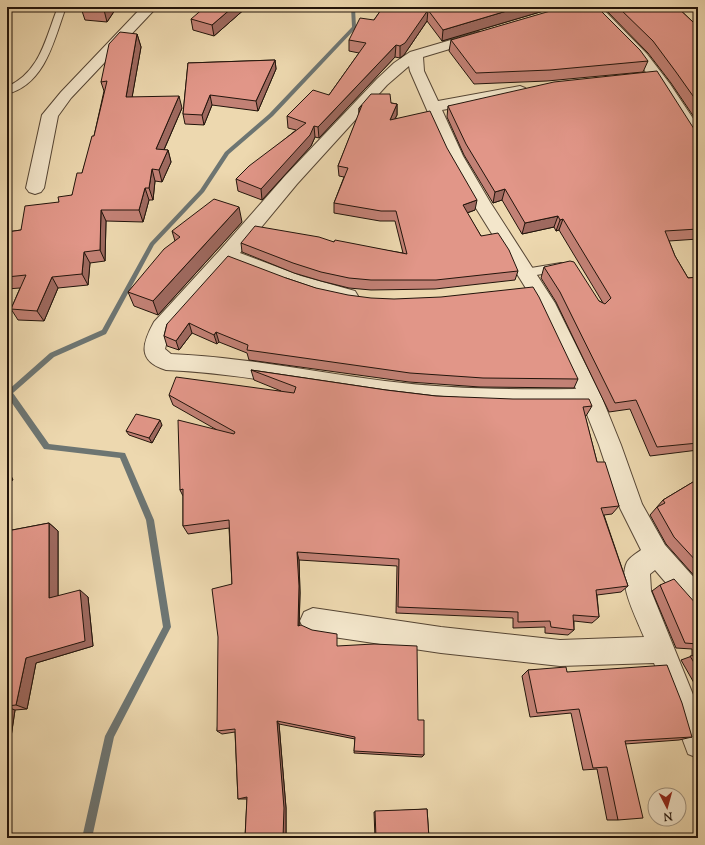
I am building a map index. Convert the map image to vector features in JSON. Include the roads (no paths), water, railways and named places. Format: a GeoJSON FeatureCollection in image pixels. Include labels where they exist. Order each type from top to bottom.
{"type":"FeatureCollection","features":[{"type":"Feature","properties":{"kind":"street"},"geometry":{"type":"LineString","coordinates":[[35,188],[50,115],[66,94],[150,7]]}},
{"type":"Feature","properties":{"kind":"street"},"geometry":{"type":"LineString","coordinates":[[593,7],[630,44],[656,76],[698,139]]}},
{"type":"Feature","properties":{"kind":"street"},"geometry":{"type":"LineString","coordinates":[[493,32],[415,56],[399,66],[382,82],[291,180],[162,328],[157,336],[154,352],[166,362],[248,368],[385,390],[460,397],[591,398]]}},
{"type":"Feature","properties":{"kind":"street"},"geometry":{"type":"LineString","coordinates":[[415,56],[418,71],[432,107],[466,174],[545,303],[591,398],[610,445],[632,508],[656,553],[698,601]]}},
{"type":"Feature","properties":{"kind":"street"},"geometry":{"type":"LineString","coordinates":[[641,78],[656,76]]}},
{"type":"Feature","properties":{"kind":"street"},"geometry":{"type":"LineString","coordinates":[[432,107],[534,89]]}},
{"type":"Feature","properties":{"kind":"street"},"geometry":{"type":"LineString","coordinates":[[227,255],[297,282],[347,296],[362,297]]}},
{"type":"Feature","properties":{"kind":"street"},"geometry":{"type":"LineString","coordinates":[[512,289],[530,280]]}},
{"type":"Feature","properties":{"kind":"street"},"geometry":{"type":"LineString","coordinates":[[656,553],[637,570],[636,579],[638,591],[698,744]]}},
{"type":"Feature","properties":{"kind":"street"},"geometry":{"type":"LineString","coordinates":[[313,622],[441,640],[560,653],[661,650]]}},
{"type":"Feature","properties":{"kind":"lane"},"geometry":{"type":"LineString","coordinates":[[7,91],[31,76],[40,61],[62,7]]}},
{"type":"Feature","properties":{"kind":"lane"},"geometry":{"type":"LineString","coordinates":[[530,280],[565,266],[575,269]]}},
{"type":"Feature","properties":{"kind":"waterway"},"geometry":{"type":"LineString","coordinates":[[87,838],[110,736],[167,627],[150,520],[122,455],[47,447],[9,393],[52,355],[104,332],[152,244],[202,191],[227,153],[271,115],[354,27],[353,7]]}}]}
